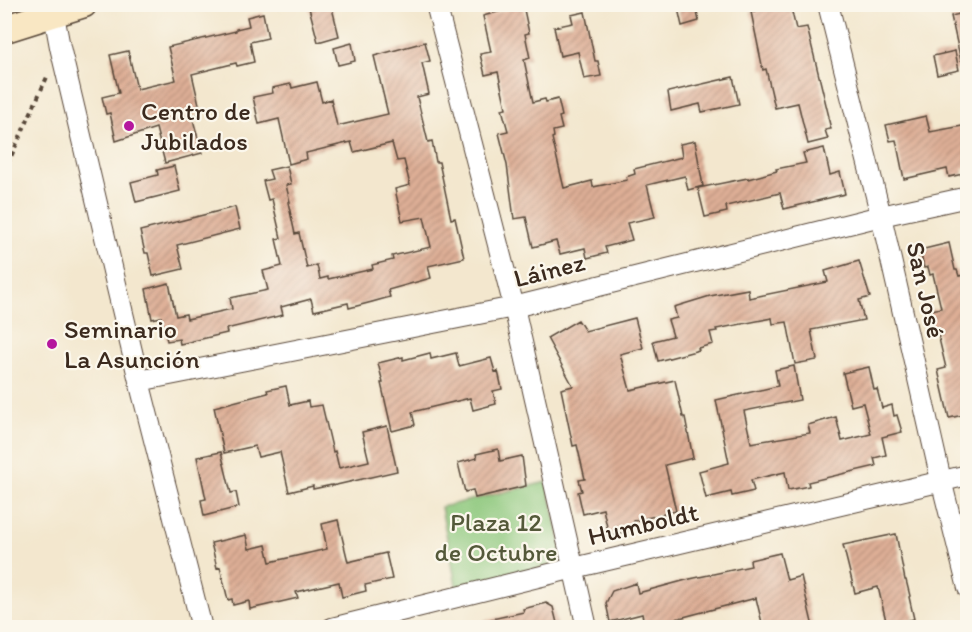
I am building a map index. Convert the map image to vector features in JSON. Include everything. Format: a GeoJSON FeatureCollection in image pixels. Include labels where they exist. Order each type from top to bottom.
{"type":"FeatureCollection","features":[{"type":"Feature","properties":{"kind":"street"},"geometry":{"type":"LineString","coordinates":[[4,29],[53,9],[83,4]]}},
{"type":"Feature","properties":{"kind":"street"},"geometry":{"type":"LineString","coordinates":[[436,4],[514,307],[587,627]]}},
{"type":"Feature","properties":{"kind":"street","name":"San José"},"geometry":{"type":"LineString","coordinates":[[828,4],[881,216],[968,588]]}},
{"type":"Feature","properties":{"kind":"street"},"geometry":{"type":"LineString","coordinates":[[53,9],[60,47],[140,381],[202,627]]}},
{"type":"Feature","properties":{"kind":"street","name":"Láinez"},"geometry":{"type":"LineString","coordinates":[[140,381],[514,307],[881,216],[968,197]]}},
{"type":"Feature","properties":{"kind":"street","name":"Humboldt"},"geometry":{"type":"LineString","coordinates":[[332,627],[968,475]]}},
{"type":"Feature","properties":{"kind":"path"},"geometry":{"type":"LineString","coordinates":[[4,172],[60,47]]}},
{"type":"Feature","properties":{"kind":"green space","name":"Plaza 12 de Octubre"},"geometry":{"type":"Polygon","coordinates":[[[547,482],[565,562],[457,590],[441,507],[547,482]]]}},
{"type":"Feature","properties":{"kind":"building"},"geometry":{"type":"Polygon","coordinates":[[[308,4],[331,4],[339,36],[318,42],[308,4]]]}},
{"type":"Feature","properties":{"kind":"building"},"geometry":{"type":"Polygon","coordinates":[[[677,4],[695,4],[699,21],[682,26],[677,4]]]}},
{"type":"Feature","properties":{"kind":"building"},"geometry":{"type":"Polygon","coordinates":[[[781,4],[790,4],[796,29],[807,27],[829,117],[831,129],[825,130],[828,139],[808,144],[798,103],[775,108],[766,69],[763,70],[751,12],[781,4]]]}},
{"type":"Feature","properties":{"kind":"building"},"geometry":{"type":"Polygon","coordinates":[[[523,5],[529,33],[525,34],[530,58],[524,60],[533,102],[558,99],[562,116],[559,117],[562,129],[553,131],[554,137],[552,138],[564,188],[592,181],[593,187],[627,180],[626,177],[635,174],[634,169],[682,157],[680,144],[695,141],[703,186],[688,190],[685,176],[647,185],[655,217],[627,223],[632,240],[605,247],[607,253],[587,258],[585,248],[560,254],[556,241],[533,247],[526,217],[514,219],[507,165],[499,133],[508,131],[502,109],[506,108],[498,72],[485,75],[480,54],[491,52],[483,16],[523,5]]]}},
{"type":"Feature","properties":{"kind":"building"},"geometry":{"type":"Polygon","coordinates":[[[585,12],[595,61],[598,61],[601,76],[584,79],[578,52],[560,56],[554,27],[573,23],[571,15],[585,12]]]}},
{"type":"Feature","properties":{"kind":"building"},"geometry":{"type":"Polygon","coordinates":[[[968,12],[968,60],[961,61],[951,16],[968,12]]]}},
{"type":"Feature","properties":{"kind":"building"},"geometry":{"type":"Polygon","coordinates":[[[263,13],[268,38],[250,42],[254,62],[237,66],[236,63],[192,74],[201,113],[192,116],[202,153],[165,163],[156,128],[116,141],[110,113],[106,114],[102,97],[119,93],[110,55],[128,51],[137,89],[176,80],[168,47],[236,31],[236,29],[249,26],[247,17],[263,13]]]}},
{"type":"Feature","properties":{"kind":"building"},"geometry":{"type":"Polygon","coordinates":[[[425,42],[430,61],[422,63],[429,94],[417,97],[428,142],[432,141],[436,162],[439,162],[451,219],[455,218],[464,258],[428,266],[431,278],[388,290],[390,297],[349,308],[348,303],[314,311],[311,299],[281,307],[283,315],[226,329],[227,333],[180,344],[179,339],[167,341],[161,317],[152,319],[146,289],[169,283],[176,316],[186,314],[187,319],[232,309],[230,298],[268,290],[263,271],[282,266],[276,239],[281,238],[272,199],[268,200],[263,181],[272,179],[269,170],[287,166],[291,184],[286,185],[290,202],[288,202],[295,234],[299,233],[307,268],[317,265],[320,279],[373,269],[372,265],[393,260],[392,256],[431,247],[424,217],[402,221],[395,189],[410,185],[404,160],[397,161],[392,143],[354,152],[351,142],[306,153],[307,159],[289,164],[279,119],[259,124],[253,97],[273,93],[272,88],[291,84],[292,88],[317,82],[322,102],[331,99],[337,126],[388,114],[374,56],[425,42]]]}},
{"type":"Feature","properties":{"kind":"building"},"geometry":{"type":"Polygon","coordinates":[[[352,43],[355,61],[338,65],[334,48],[352,43]]]}},
{"type":"Feature","properties":{"kind":"building"},"geometry":{"type":"Polygon","coordinates":[[[955,51],[959,70],[937,75],[933,56],[955,51]]]}},
{"type":"Feature","properties":{"kind":"building"},"geometry":{"type":"Polygon","coordinates":[[[733,77],[739,104],[702,112],[700,104],[671,111],[668,92],[733,77]]]}},
{"type":"Feature","properties":{"kind":"building"},"geometry":{"type":"Polygon","coordinates":[[[926,116],[930,132],[968,125],[968,167],[962,168],[963,174],[949,177],[947,169],[904,179],[896,140],[890,141],[886,125],[926,116]]]}},
{"type":"Feature","properties":{"kind":"building"},"geometry":{"type":"Polygon","coordinates":[[[824,148],[830,175],[840,172],[845,194],[784,209],[780,193],[726,206],[727,212],[705,217],[698,188],[748,179],[777,171],[776,169],[806,163],[803,153],[824,148]]]}},
{"type":"Feature","properties":{"kind":"building"},"geometry":{"type":"Polygon","coordinates":[[[174,166],[180,191],[136,202],[131,182],[158,175],[157,170],[174,166]]]}},
{"type":"Feature","properties":{"kind":"building"},"geometry":{"type":"Polygon","coordinates":[[[235,207],[240,229],[177,245],[183,269],[153,276],[140,231],[235,207]]]}},
{"type":"Feature","properties":{"kind":"building"},"geometry":{"type":"Polygon","coordinates":[[[949,243],[955,270],[959,276],[968,274],[968,354],[963,355],[968,376],[968,414],[949,418],[938,370],[946,368],[937,330],[931,331],[927,311],[941,308],[933,274],[930,275],[928,267],[924,268],[920,250],[949,243]]]}},
{"type":"Feature","properties":{"kind":"building"},"geometry":{"type":"Polygon","coordinates":[[[859,261],[870,297],[859,300],[864,320],[811,330],[817,360],[795,364],[787,322],[773,324],[772,318],[716,329],[717,331],[710,332],[713,344],[658,361],[653,341],[673,336],[668,320],[677,318],[674,307],[710,296],[748,289],[749,298],[828,282],[825,271],[859,261]]]}},
{"type":"Feature","properties":{"kind":"building"},"geometry":{"type":"Polygon","coordinates":[[[635,318],[643,348],[620,354],[630,390],[675,380],[693,458],[665,465],[676,511],[634,521],[636,529],[609,536],[603,509],[583,514],[578,492],[582,491],[579,480],[585,479],[577,445],[573,446],[561,389],[573,386],[547,338],[578,320],[585,331],[635,318]]]}},
{"type":"Feature","properties":{"kind":"building"},"geometry":{"type":"Polygon","coordinates":[[[430,353],[431,359],[456,353],[459,366],[491,358],[495,372],[498,371],[502,389],[493,391],[496,404],[473,410],[470,398],[412,412],[415,425],[392,431],[378,363],[430,353]]]}},
{"type":"Feature","properties":{"kind":"building"},"geometry":{"type":"Polygon","coordinates":[[[794,366],[800,400],[744,411],[751,443],[810,433],[808,425],[836,417],[842,441],[871,434],[863,403],[851,406],[843,373],[869,367],[874,390],[877,389],[882,408],[892,405],[894,416],[897,415],[902,432],[882,437],[886,455],[874,458],[876,466],[808,482],[809,486],[788,490],[785,472],[751,480],[754,491],[732,496],[731,492],[706,498],[699,471],[729,463],[716,400],[778,386],[775,370],[794,366]]]}},
{"type":"Feature","properties":{"kind":"building"},"geometry":{"type":"Polygon","coordinates":[[[286,386],[290,405],[308,401],[309,407],[322,405],[339,468],[369,461],[362,432],[387,426],[397,471],[332,486],[313,489],[313,486],[289,492],[280,452],[258,457],[255,446],[224,453],[214,407],[286,386]]]}},
{"type":"Feature","properties":{"kind":"building"},"geometry":{"type":"Polygon","coordinates":[[[498,449],[500,461],[522,456],[526,486],[475,498],[473,490],[465,492],[458,463],[477,458],[476,454],[498,449]]]}},
{"type":"Feature","properties":{"kind":"building"},"geometry":{"type":"Polygon","coordinates":[[[221,452],[231,493],[236,492],[239,507],[204,516],[201,500],[206,499],[197,457],[221,452]]]}},
{"type":"Feature","properties":{"kind":"building"},"geometry":{"type":"Polygon","coordinates":[[[338,520],[348,562],[386,553],[392,579],[365,585],[366,591],[342,597],[339,582],[296,592],[298,598],[250,609],[249,601],[233,605],[232,599],[228,600],[211,543],[246,535],[249,549],[266,545],[270,562],[327,549],[322,524],[338,520]]]}},
{"type":"Feature","properties":{"kind":"building"},"geometry":{"type":"Polygon","coordinates":[[[896,534],[914,619],[887,625],[878,587],[855,593],[843,545],[896,534]]]}},
{"type":"Feature","properties":{"kind":"building"},"geometry":{"type":"Polygon","coordinates":[[[780,553],[787,580],[801,576],[813,627],[763,627],[756,598],[672,620],[666,622],[668,627],[645,627],[642,614],[610,622],[606,603],[612,591],[636,583],[638,593],[751,566],[750,560],[780,553]]]}},
{"type":"Feature","properties":{"kind":"building"},"geometry":{"type":"Polygon","coordinates":[[[546,603],[553,607],[558,627],[484,627],[483,621],[524,612],[523,609],[546,603]]]}},
{"type":"Feature","properties":{"kind":"place","name":"Centro de Jubilados"},"geometry":{"type":"Point","coordinates":[129,126]}},
{"type":"Feature","properties":{"kind":"place","name":"Seminario La Asunción"},"geometry":{"type":"Point","coordinates":[52,344]}}]}
